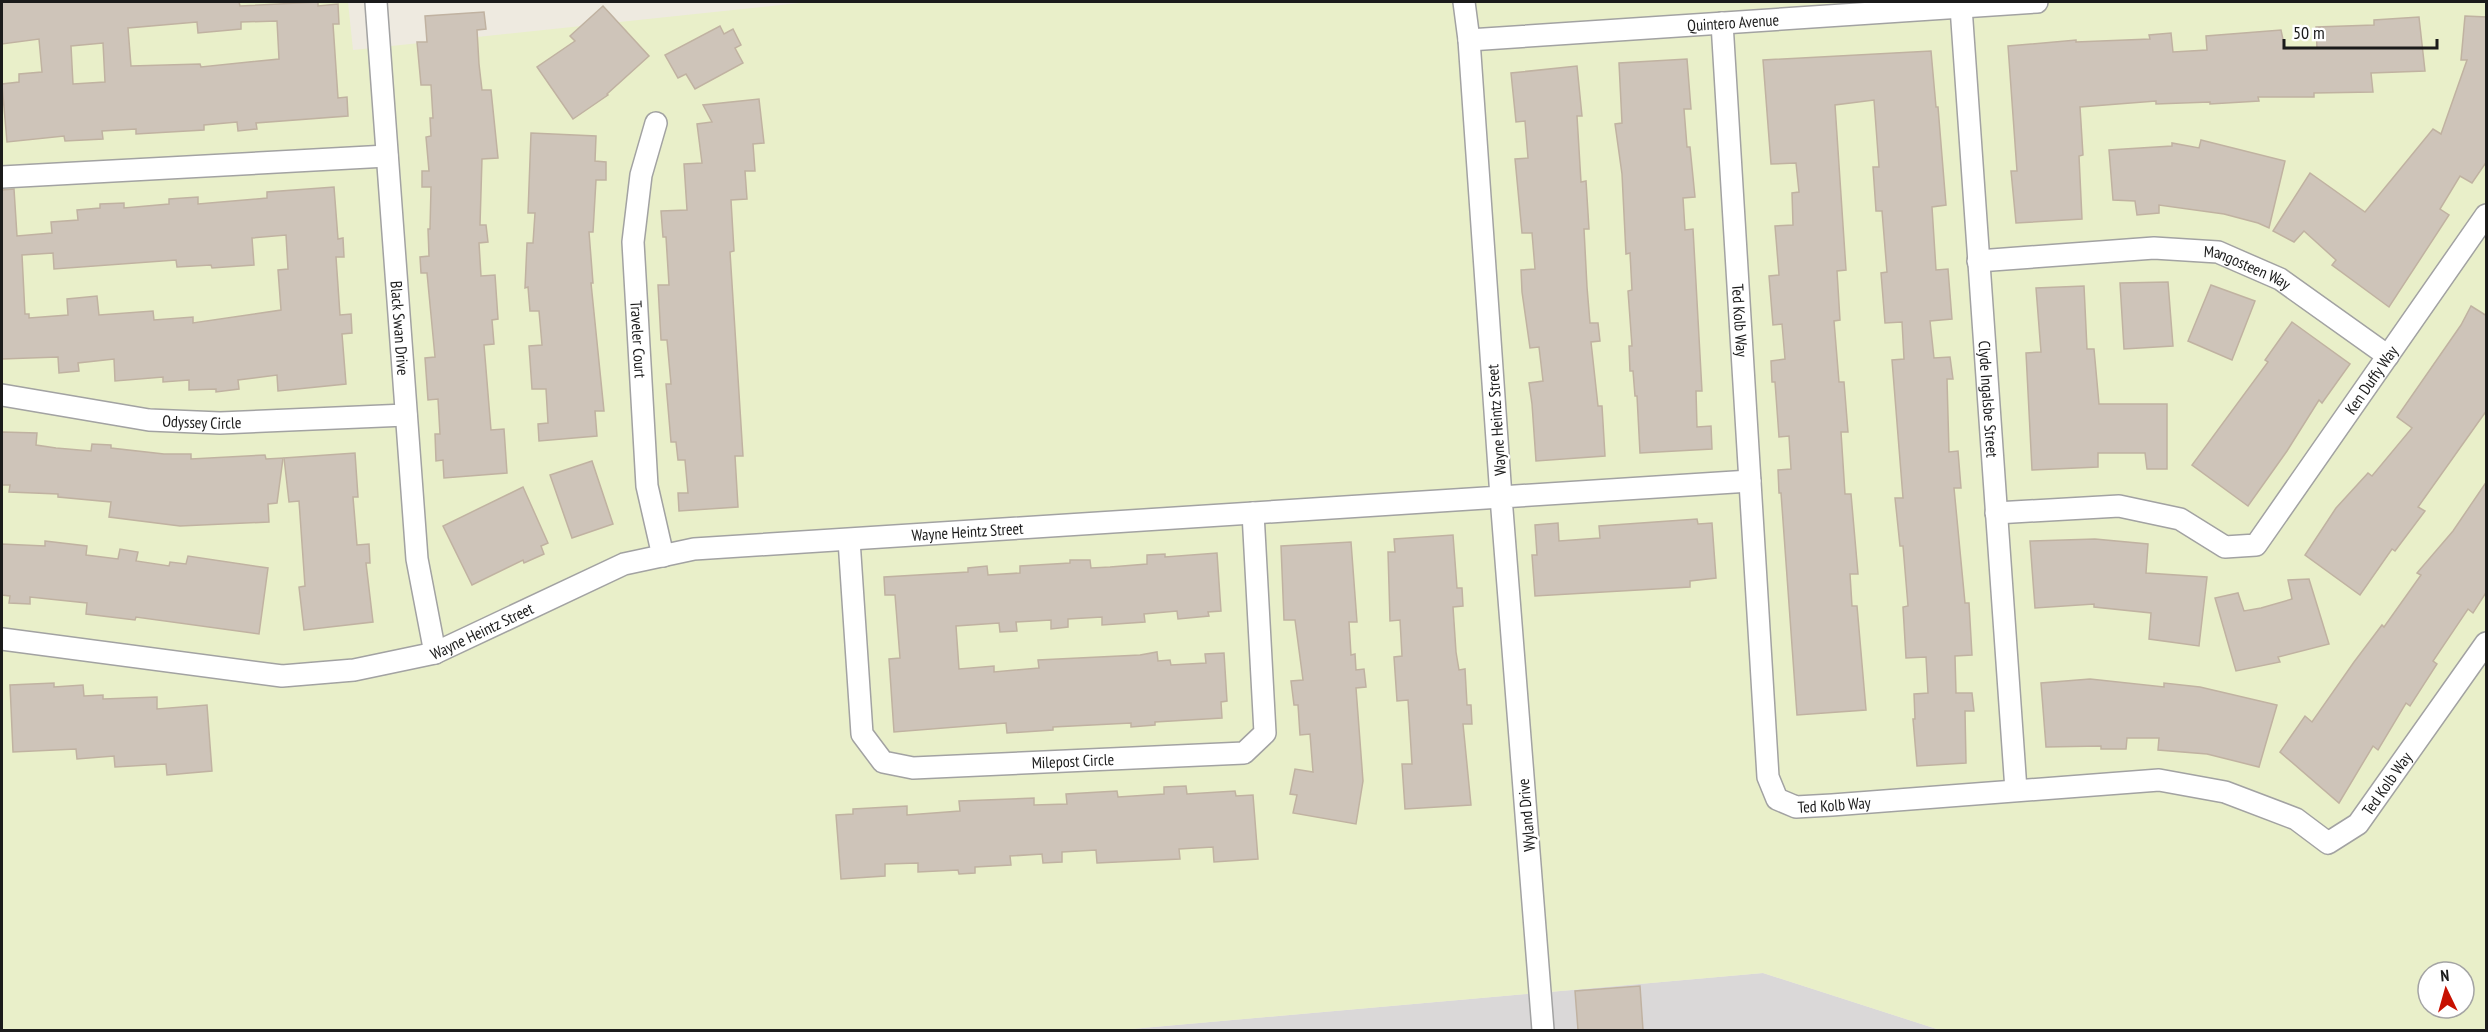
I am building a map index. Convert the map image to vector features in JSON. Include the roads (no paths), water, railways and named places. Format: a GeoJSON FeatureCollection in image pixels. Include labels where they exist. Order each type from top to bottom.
{"type":"FeatureCollection","features":[{"type":"Feature","properties":{"kind":"street","name":"Black Swan Drive"},"geometry":{"type":"LineString","coordinates":[[376,2],[417,560],[435,653]]}},
{"type":"Feature","properties":{"kind":"street"},"geometry":{"type":"LineString","coordinates":[[1464,2],[1469,40]]}},
{"type":"Feature","properties":{"kind":"street","name":"Quintero Avenue"},"geometry":{"type":"LineString","coordinates":[[1469,40],[2037,2]]}},
{"type":"Feature","properties":{"kind":"street","name":"Clyde Ingalsbe Street"},"geometry":{"type":"LineString","coordinates":[[1961,7],[2016,790]]}},
{"type":"Feature","properties":{"kind":"street","name":"Ted Kolb Way"},"geometry":{"type":"LineString","coordinates":[[1722,23],[1768,777],[1777,799],[1796,807],[2159,780],[2225,792],[2296,819],[2328,843],[2358,824],[2487,643]]}},
{"type":"Feature","properties":{"kind":"street","name":"Wayne Heintz Street"},"geometry":{"type":"LineString","coordinates":[[2,639],[282,676],[354,670],[435,653],[624,564],[694,549],[1502,497],[1469,40]]}},
{"type":"Feature","properties":{"kind":"street","name":"Traveler Court"},"geometry":{"type":"LineString","coordinates":[[656,123],[641,176],[633,242],[648,486],[663,556]]}},
{"type":"Feature","properties":{"kind":"street"},"geometry":{"type":"LineString","coordinates":[[2,177],[387,156]]}},
{"type":"Feature","properties":{"kind":"street","name":"Ken Duffy Way"},"geometry":{"type":"LineString","coordinates":[[1996,513],[2119,506],[2180,519],[2225,547],[2256,545],[2487,215]]}},
{"type":"Feature","properties":{"kind":"street","name":"Mangosteen Way"},"geometry":{"type":"LineString","coordinates":[[1978,261],[2154,248],[2218,252],[2280,279],[2388,357]]}},
{"type":"Feature","properties":{"kind":"street","name":"Odyssey Circle"},"geometry":{"type":"LineString","coordinates":[[2,395],[149,420],[220,423],[406,415]]}},
{"type":"Feature","properties":{"kind":"street"},"geometry":{"type":"LineString","coordinates":[[1502,497],[1750,480]]}},
{"type":"Feature","properties":{"kind":"street","name":"Wyland Drive"},"geometry":{"type":"LineString","coordinates":[[1502,497],[1508,600],[1543,1030]]}},
{"type":"Feature","properties":{"kind":"street","name":"Milepost Circle"},"geometry":{"type":"LineString","coordinates":[[849,540],[862,734],[883,762],[914,768],[1244,753],[1265,734],[1253,513]]}}]}
